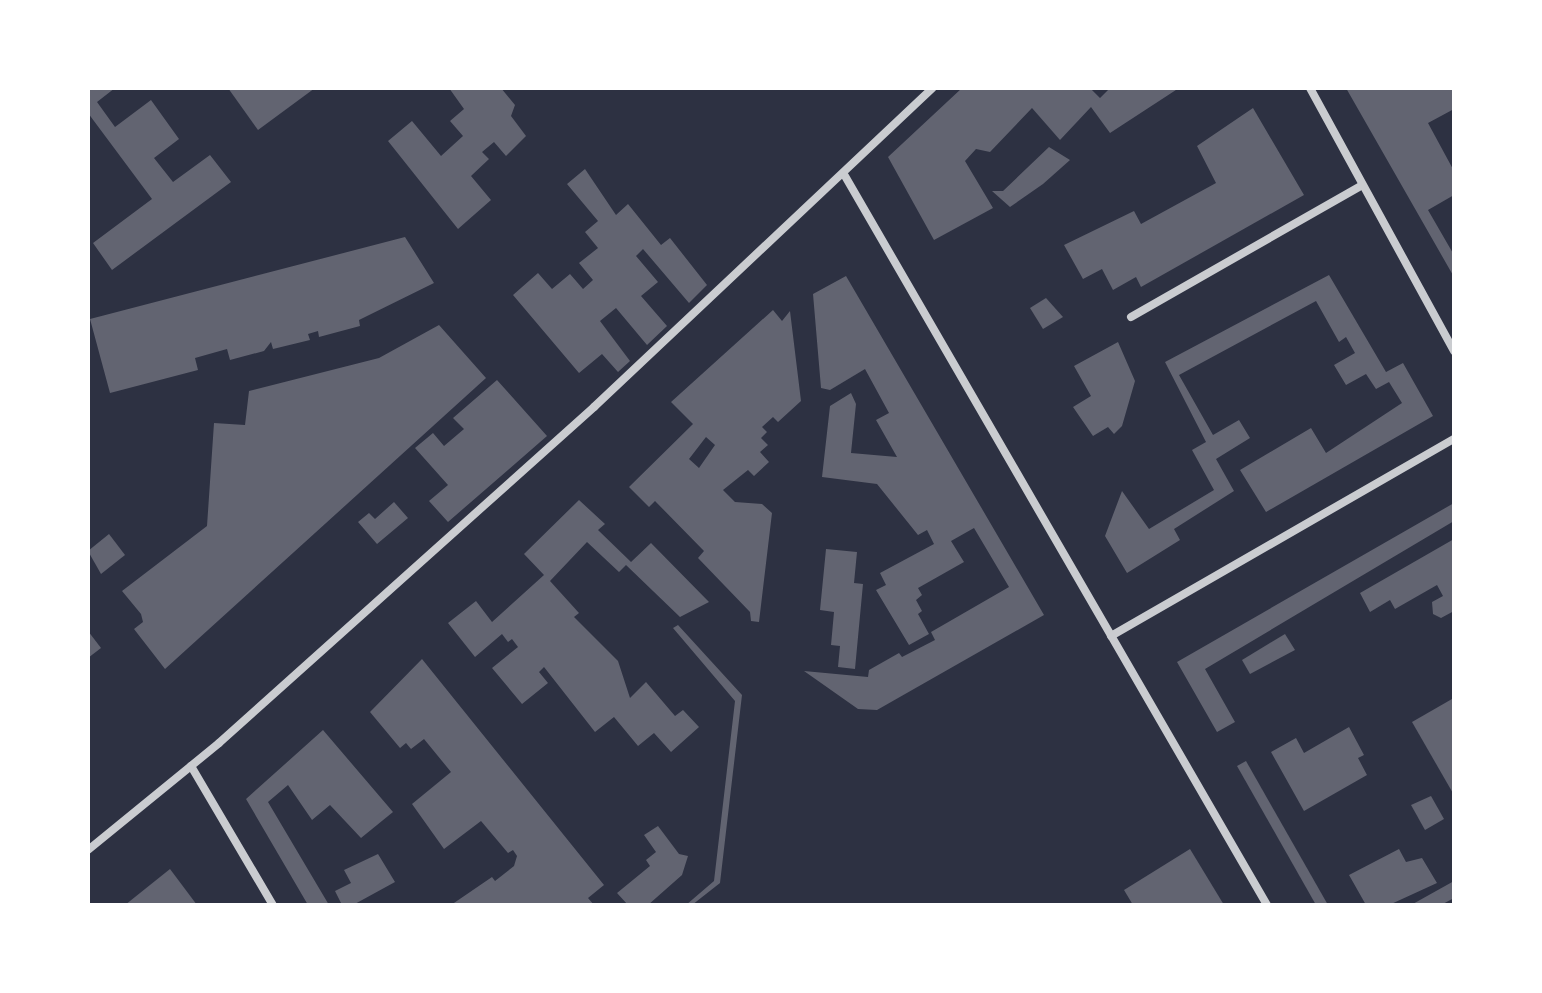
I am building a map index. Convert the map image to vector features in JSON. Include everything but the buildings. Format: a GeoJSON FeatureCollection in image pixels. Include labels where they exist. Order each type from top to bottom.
{"type":"FeatureCollection","features":[{"type":"Feature","properties":{"kind":"street"},"geometry":{"type":"LineString","coordinates":[[88,850],[191,766],[845,176],[932,88]]}},
{"type":"Feature","properties":{"kind":"street"},"geometry":{"type":"LineString","coordinates":[[1310,88],[1454,351]]}},
{"type":"Feature","properties":{"kind":"street"},"geometry":{"type":"LineString","coordinates":[[845,176],[1267,905]]}},
{"type":"Feature","properties":{"kind":"street"},"geometry":{"type":"LineString","coordinates":[[1131,317],[1361,186]]}},
{"type":"Feature","properties":{"kind":"street"},"geometry":{"type":"LineString","coordinates":[[1111,636],[1454,439]]}},
{"type":"Feature","properties":{"kind":"street"},"geometry":{"type":"LineString","coordinates":[[191,766],[273,905]]}}]}
